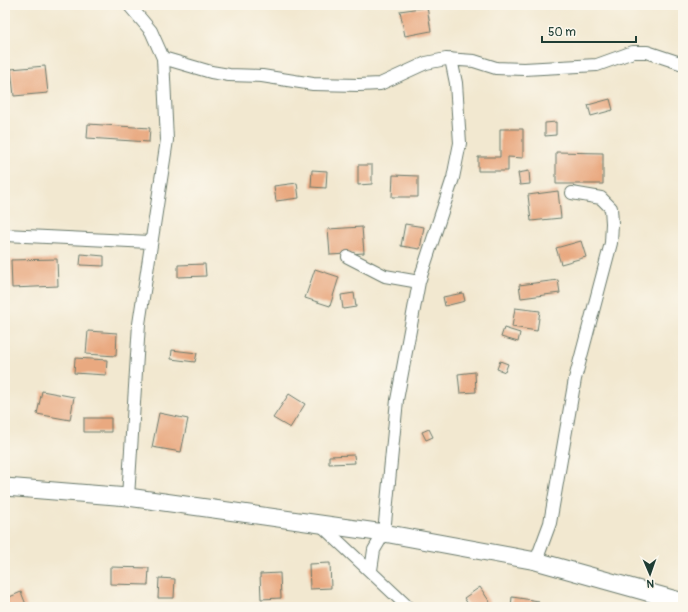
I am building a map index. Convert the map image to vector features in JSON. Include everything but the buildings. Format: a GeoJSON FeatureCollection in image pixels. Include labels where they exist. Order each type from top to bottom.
{"type":"FeatureCollection","features":[{"type":"Feature","properties":{"kind":"street"},"geometry":{"type":"LineString","coordinates":[[128,497],[136,352],[150,242],[167,140],[163,58],[151,31],[129,5]]}},
{"type":"Feature","properties":{"kind":"street"},"geometry":{"type":"LineString","coordinates":[[163,58],[211,72],[229,75],[262,76],[313,84],[359,85],[380,84],[426,63],[451,60],[474,61],[496,68],[524,69],[597,65],[633,52],[647,52],[683,64]]}},
{"type":"Feature","properties":{"kind":"street"},"geometry":{"type":"LineString","coordinates":[[370,570],[374,550],[384,533],[397,400],[419,282],[447,200],[460,143],[456,83],[451,60]]}},
{"type":"Feature","properties":{"kind":"street"},"geometry":{"type":"LineString","coordinates":[[536,561],[550,523],[575,379],[611,243],[611,208],[601,198],[572,193]]}},
{"type":"Feature","properties":{"kind":"street"},"geometry":{"type":"LineString","coordinates":[[5,235],[150,242]]}},
{"type":"Feature","properties":{"kind":"street"},"geometry":{"type":"LineString","coordinates":[[348,257],[385,276],[419,282]]}},
{"type":"Feature","properties":{"kind":"street"},"geometry":{"type":"LineString","coordinates":[[5,487],[128,497],[384,533],[536,561],[683,602]]}},
{"type":"Feature","properties":{"kind":"street"},"geometry":{"type":"LineString","coordinates":[[321,525],[408,607]]}},
{"type":"Feature","properties":{"kind":"street"},"geometry":{"type":"LineString","coordinates":[[393,592],[395,607]]}}]}
